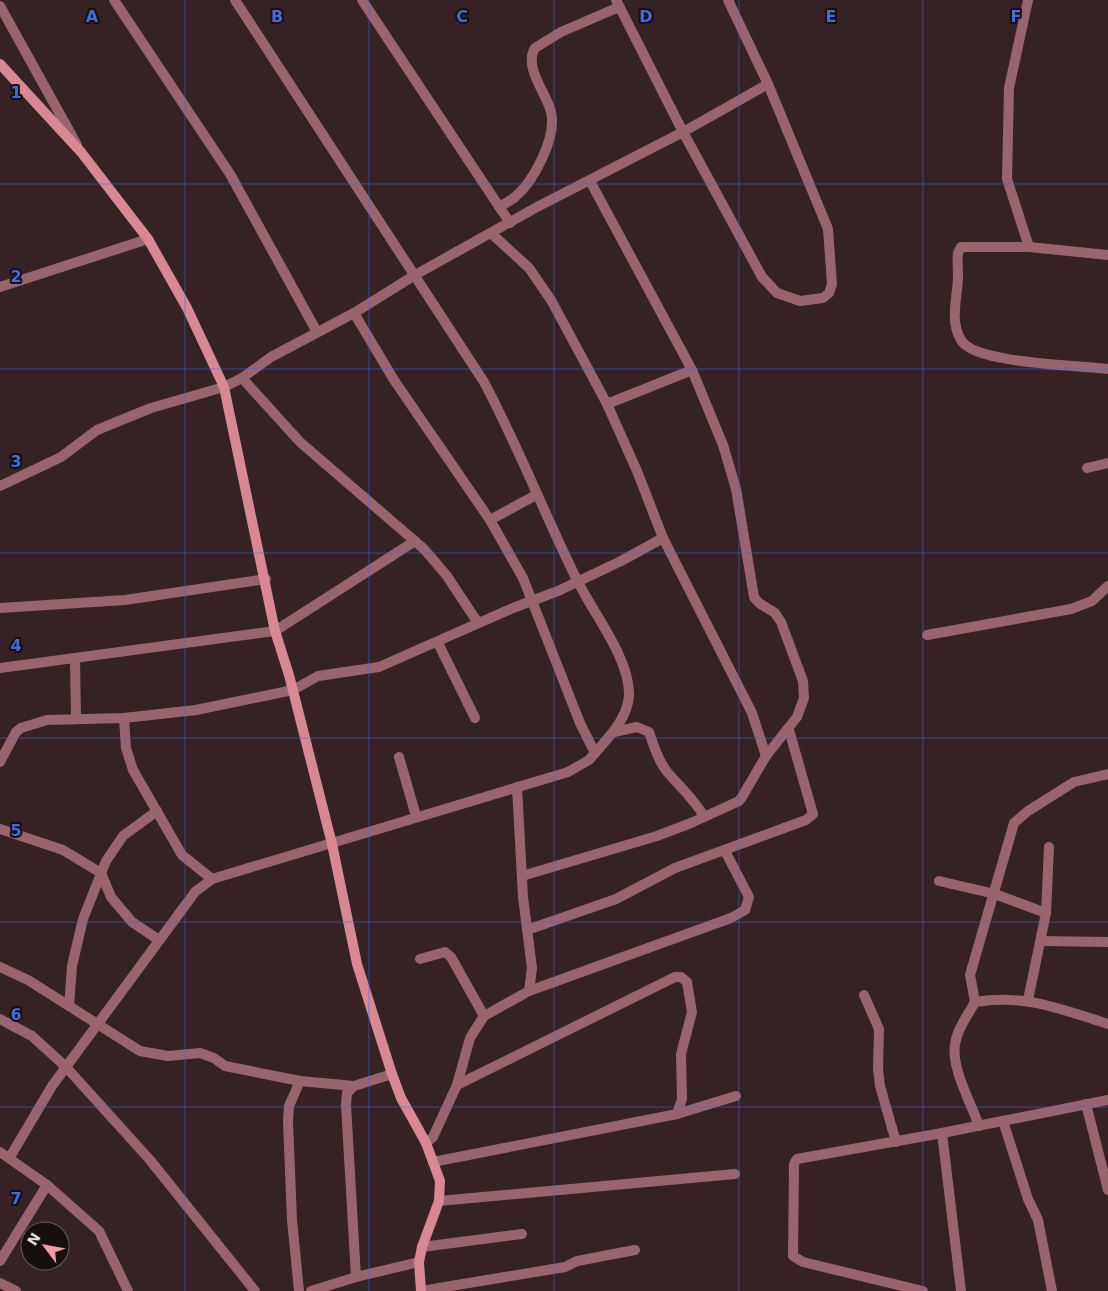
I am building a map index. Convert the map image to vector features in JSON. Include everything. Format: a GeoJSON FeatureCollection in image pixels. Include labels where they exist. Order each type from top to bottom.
{"type":"FeatureCollection","features":[{"type":"Feature","properties":{"kind":"street"},"geometry":{"type":"LineString","coordinates":[[114,0],[226,167],[317,332]]}},
{"type":"Feature","properties":{"kind":"street"},"geometry":{"type":"LineString","coordinates":[[128,1291],[99,1231],[47,1185],[5,1155],[96,1025],[195,892],[212,879],[332,844],[416,816],[568,772],[589,760],[614,732],[623,716],[629,697],[628,680],[615,648],[578,582],[536,495],[516,444],[484,382],[235,0]]}},
{"type":"Feature","properties":{"kind":"street"},"geometry":{"type":"LineString","coordinates":[[362,0],[510,223]]}},
{"type":"Feature","properties":{"kind":"street"},"geometry":{"type":"LineString","coordinates":[[498,207],[515,198],[529,183],[553,129],[551,112],[532,67],[532,52],[535,48],[561,32],[618,3],[683,132],[762,277],[776,293],[790,299],[800,301],[823,298],[829,293],[832,284],[828,229],[768,84],[728,0]]}},
{"type":"Feature","properties":{"kind":"street"},"geometry":{"type":"LineString","coordinates":[[1028,0],[1010,88],[1006,179],[1028,248]]}},
{"type":"Feature","properties":{"kind":"street"},"geometry":{"type":"LineString","coordinates":[[0,6],[81,152]]}},
{"type":"Feature","properties":{"kind":"street"},"geometry":{"type":"LineString","coordinates":[[1,67],[81,152],[148,239],[187,308],[224,387],[266,579],[275,631],[293,690],[332,844],[356,964],[401,1098],[426,1143],[440,1181],[439,1201],[422,1247],[420,1262],[421,1291],[565,1267],[577,1261],[635,1250]]}},
{"type":"Feature","properties":{"kind":"street"},"geometry":{"type":"LineString","coordinates":[[0,486],[61,457],[97,430],[151,408],[224,387],[242,378],[271,357],[354,313],[414,275],[683,132],[768,84]]}},
{"type":"Feature","properties":{"kind":"street"},"geometry":{"type":"LineString","coordinates":[[522,876],[657,836],[691,824],[738,801],[766,756],[798,717],[804,698],[803,681],[781,622],[775,613],[759,603],[754,597],[736,489],[723,446],[692,370],[590,181]]}},
{"type":"Feature","properties":{"kind":"street"},"geometry":{"type":"LineString","coordinates":[[492,234],[529,268],[551,300],[607,404],[637,471],[663,538],[752,713],[766,756]]}},
{"type":"Feature","properties":{"kind":"street"},"geometry":{"type":"LineString","coordinates":[[0,287],[148,239]]}},
{"type":"Feature","properties":{"kind":"street"},"geometry":{"type":"LineString","coordinates":[[1108,255],[1028,248],[964,246],[959,249],[955,309],[956,328],[961,340],[974,351],[999,358],[1108,369]]}},
{"type":"Feature","properties":{"kind":"street"},"geometry":{"type":"LineString","coordinates":[[354,313],[394,380],[490,520],[524,578],[580,723],[595,753]]}},
{"type":"Feature","properties":{"kind":"street"},"geometry":{"type":"LineString","coordinates":[[607,404],[692,370]]}},
{"type":"Feature","properties":{"kind":"street"},"geometry":{"type":"LineString","coordinates":[[242,378],[300,442],[414,541],[447,576],[478,623]]}},
{"type":"Feature","properties":{"kind":"street"},"geometry":{"type":"LineString","coordinates":[[1087,468],[1108,463]]}},
{"type":"Feature","properties":{"kind":"street"},"geometry":{"type":"LineString","coordinates":[[490,520],[536,495]]}},
{"type":"Feature","properties":{"kind":"street"},"geometry":{"type":"LineString","coordinates":[[0,762],[10,739],[21,728],[47,720],[124,718],[196,710],[293,690],[318,676],[378,667],[578,582],[621,562],[663,538]]}},
{"type":"Feature","properties":{"kind":"street"},"geometry":{"type":"LineString","coordinates":[[0,668],[275,631],[414,541]]}},
{"type":"Feature","properties":{"kind":"street"},"geometry":{"type":"LineString","coordinates":[[0,608],[125,600],[266,579]]}},
{"type":"Feature","properties":{"kind":"street"},"geometry":{"type":"LineString","coordinates":[[927,635],[1071,608],[1092,601],[1108,586]]}},
{"type":"Feature","properties":{"kind":"street"},"geometry":{"type":"LineString","coordinates":[[438,642],[475,718]]}},
{"type":"Feature","properties":{"kind":"street"},"geometry":{"type":"LineString","coordinates":[[75,659],[76,718]]}},
{"type":"Feature","properties":{"kind":"street"},"geometry":{"type":"LineString","coordinates":[[124,718],[128,758],[182,855],[212,879]]}},
{"type":"Feature","properties":{"kind":"street"},"geometry":{"type":"LineString","coordinates":[[614,732],[636,727],[649,732],[668,774],[683,786],[704,816]]}},
{"type":"Feature","properties":{"kind":"street"},"geometry":{"type":"LineString","coordinates":[[527,930],[616,899],[675,868],[806,820],[814,814],[789,730]]}},
{"type":"Feature","properties":{"kind":"street"},"geometry":{"type":"LineString","coordinates":[[399,757],[416,816]]}},
{"type":"Feature","properties":{"kind":"street"},"geometry":{"type":"LineString","coordinates":[[979,1126],[955,1063],[957,1037],[975,1002],[970,975],[995,894],[1008,841],[1018,818],[1074,782],[1108,774]]}},
{"type":"Feature","properties":{"kind":"street"},"geometry":{"type":"LineString","coordinates":[[517,788],[522,876],[532,968],[529,991]]}},
{"type":"Feature","properties":{"kind":"street"},"geometry":{"type":"LineString","coordinates":[[69,1006],[72,966],[83,919],[101,873],[118,840],[157,811]]}},
{"type":"Feature","properties":{"kind":"street"},"geometry":{"type":"LineString","coordinates":[[0,829],[62,850],[101,873],[111,897],[132,922],[159,940]]}},
{"type":"Feature","properties":{"kind":"street"},"geometry":{"type":"LineString","coordinates":[[1028,1000],[1046,914],[1049,847]]}},
{"type":"Feature","properties":{"kind":"street"},"geometry":{"type":"LineString","coordinates":[[426,1143],[432,1137],[457,1085],[470,1038],[484,1016],[529,991],[732,918],[745,910],[749,897],[725,851]]}},
{"type":"Feature","properties":{"kind":"street"},"geometry":{"type":"LineString","coordinates":[[938,881],[995,894],[1046,914]]}},
{"type":"Feature","properties":{"kind":"street"},"geometry":{"type":"LineString","coordinates":[[1041,941],[1108,942]]}},
{"type":"Feature","properties":{"kind":"street"},"geometry":{"type":"LineString","coordinates":[[420,959],[445,952],[451,957],[484,1016]]}},
{"type":"Feature","properties":{"kind":"street"},"geometry":{"type":"LineString","coordinates":[[0,967],[28,980],[96,1025],[140,1050],[168,1056],[200,1053],[214,1058],[225,1066],[300,1081],[354,1086],[392,1074]]}},
{"type":"Feature","properties":{"kind":"street"},"geometry":{"type":"LineString","coordinates":[[457,1085],[675,978],[681,977],[687,982],[692,1012],[681,1054],[682,1099],[676,1114]]}},
{"type":"Feature","properties":{"kind":"street"},"geometry":{"type":"LineString","coordinates":[[864,995],[880,1029],[878,1069],[880,1086],[896,1142]]}},
{"type":"Feature","properties":{"kind":"street"},"geometry":{"type":"LineString","coordinates":[[975,1002],[995,999],[1028,1000],[1108,1024]]}},
{"type":"Feature","properties":{"kind":"street"},"geometry":{"type":"LineString","coordinates":[[0,1019],[32,1036],[66,1067],[150,1160],[255,1291]]}},
{"type":"Feature","properties":{"kind":"street"},"geometry":{"type":"LineString","coordinates":[[299,1291],[292,1220],[288,1121],[289,1106],[300,1081]]}},
{"type":"Feature","properties":{"kind":"street"},"geometry":{"type":"LineString","coordinates":[[354,1086],[347,1093],[346,1105],[356,1277]]}},
{"type":"Feature","properties":{"kind":"street"},"geometry":{"type":"LineString","coordinates":[[433,1162],[676,1114],[736,1096]]}},
{"type":"Feature","properties":{"kind":"street"},"geometry":{"type":"LineString","coordinates":[[923,1291],[804,1262],[793,1256],[794,1164],[797,1159],[896,1142],[1108,1100]]}},
{"type":"Feature","properties":{"kind":"street"},"geometry":{"type":"LineString","coordinates":[[1086,1104],[1108,1190]]}},
{"type":"Feature","properties":{"kind":"street"},"geometry":{"type":"LineString","coordinates":[[1004,1120],[1028,1199],[1038,1220],[1052,1291]]}},
{"type":"Feature","properties":{"kind":"street"},"geometry":{"type":"LineString","coordinates":[[942,1133],[961,1291]]}},
{"type":"Feature","properties":{"kind":"street"},"geometry":{"type":"LineString","coordinates":[[439,1201],[736,1174]]}},
{"type":"Feature","properties":{"kind":"street"},"geometry":{"type":"LineString","coordinates":[[0,1261],[47,1185]]}},
{"type":"Feature","properties":{"kind":"street"},"geometry":{"type":"LineString","coordinates":[[422,1247],[522,1234]]}},
{"type":"Feature","properties":{"kind":"street"},"geometry":{"type":"LineString","coordinates":[[311,1291],[356,1277],[420,1262]]}},
{"type":"Feature","properties":{"kind":"street"},"geometry":{"type":"LineString","coordinates":[[0,1283],[16,1291]]}}]}
